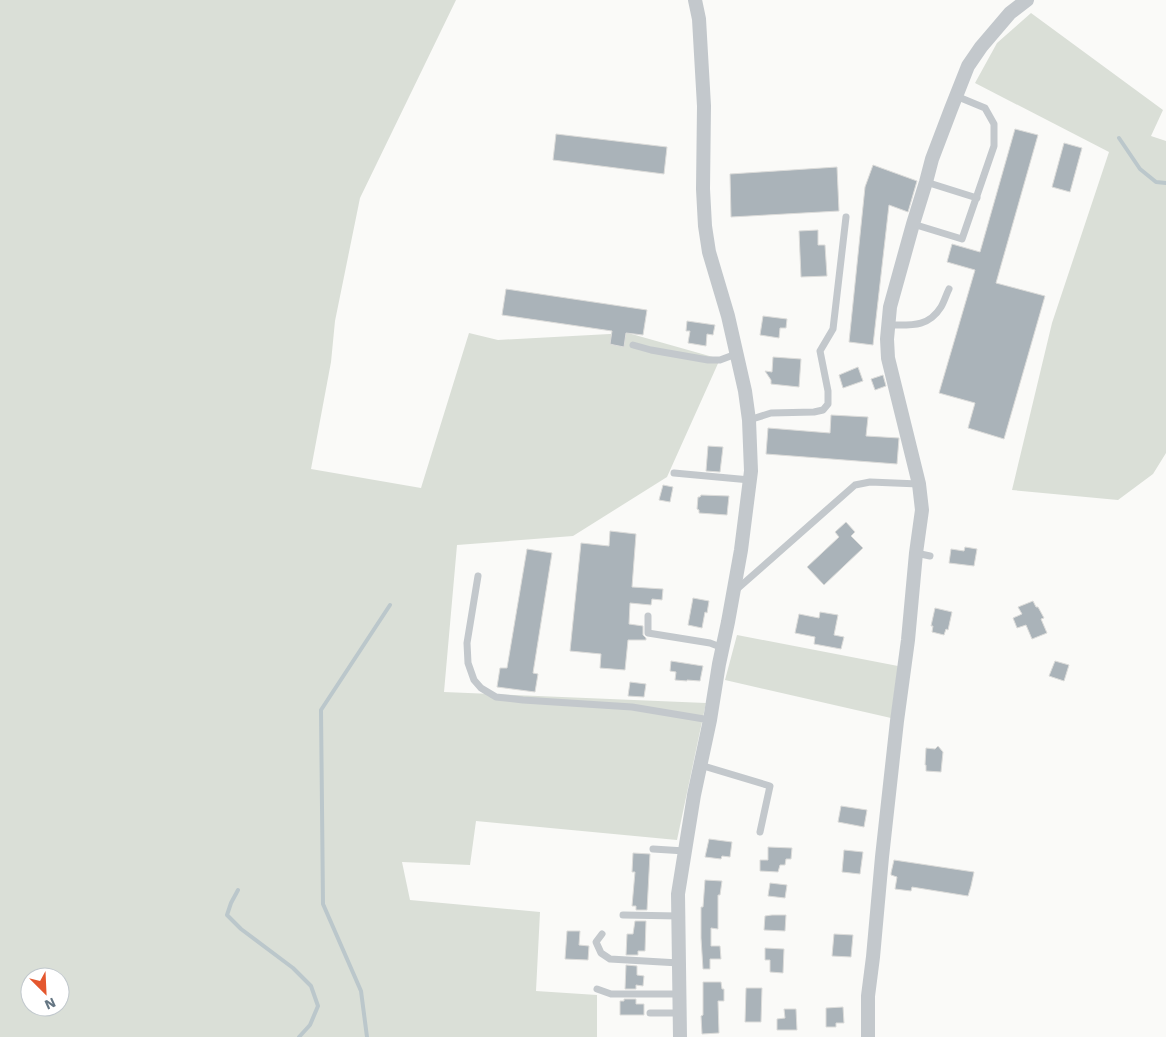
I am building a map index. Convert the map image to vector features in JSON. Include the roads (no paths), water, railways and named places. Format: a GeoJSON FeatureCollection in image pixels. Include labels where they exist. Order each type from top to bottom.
{"type":"FeatureCollection","features":[{"type":"Feature","properties":{"kind":"street"},"geometry":{"type":"LineString","coordinates":[[680,1037],[678,894],[700,765],[742,550],[751,471],[749,420],[745,391],[728,316],[709,252],[705,226],[703,189],[704,106],[699,19],[695,0]]}},
{"type":"Feature","properties":{"kind":"street"},"geometry":{"type":"LineString","coordinates":[[868,1037],[868,996],[882,857],[922,510],[919,484],[888,358],[887,339],[890,307],[932,159],[968,66],[981,46],[1010,13],[1027,0]]}},
{"type":"Feature","properties":{"kind":"lane"},"geometry":{"type":"LineString","coordinates":[[913,224],[962,239],[977,198],[994,146],[994,124],[985,108],[956,96]]}},
{"type":"Feature","properties":{"kind":"lane"},"geometry":{"type":"LineString","coordinates":[[926,182],[977,198]]}},
{"type":"Feature","properties":{"kind":"lane"},"geometry":{"type":"LineString","coordinates":[[749,420],[771,413],[814,412],[823,410],[828,404],[828,392],[820,352],[833,329],[846,216]]}},
{"type":"Feature","properties":{"kind":"lane"},"geometry":{"type":"LineString","coordinates":[[888,325],[918,325],[930,319],[941,307],[949,289]]}},
{"type":"Feature","properties":{"kind":"lane"},"geometry":{"type":"LineString","coordinates":[[633,346],[708,360],[720,360],[736,354]]}},
{"type":"Feature","properties":{"kind":"lane"},"geometry":{"type":"LineString","coordinates":[[674,472],[750,480]]}},
{"type":"Feature","properties":{"kind":"lane"},"geometry":{"type":"LineString","coordinates":[[734,592],[855,485],[870,482],[919,484]]}},
{"type":"Feature","properties":{"kind":"lane"},"geometry":{"type":"LineString","coordinates":[[916,553],[930,556]]}},
{"type":"Feature","properties":{"kind":"lane"},"geometry":{"type":"LineString","coordinates":[[478,576],[467,643],[468,663],[474,680],[481,688],[496,697],[632,707],[710,720]]}},
{"type":"Feature","properties":{"kind":"lane"},"geometry":{"type":"LineString","coordinates":[[648,616],[648,633],[710,642],[723,648]]}},
{"type":"Feature","properties":{"kind":"lane"},"geometry":{"type":"LineString","coordinates":[[700,765],[770,786],[760,832]]}},
{"type":"Feature","properties":{"kind":"lane"},"geometry":{"type":"LineString","coordinates":[[653,850],[685,851]]}},
{"type":"Feature","properties":{"kind":"lane"},"geometry":{"type":"LineString","coordinates":[[622,915],[679,916]]}},
{"type":"Feature","properties":{"kind":"lane"},"geometry":{"type":"LineString","coordinates":[[602,934],[596,942],[601,953],[610,958],[679,963]]}},
{"type":"Feature","properties":{"kind":"lane"},"geometry":{"type":"LineString","coordinates":[[597,989],[610,994],[680,994]]}},
{"type":"Feature","properties":{"kind":"lane"},"geometry":{"type":"LineString","coordinates":[[650,1013],[680,1013]]}},
{"type":"Feature","properties":{"kind":"waterway"},"geometry":{"type":"LineString","coordinates":[[1119,138],[1140,169],[1156,182],[1166,183]]}},
{"type":"Feature","properties":{"kind":"waterway"},"geometry":{"type":"LineString","coordinates":[[367,1037],[361,991],[323,904],[321,710],[390,605]]}},
{"type":"Feature","properties":{"kind":"waterway"},"geometry":{"type":"LineString","coordinates":[[238,890],[227,915],[241,929],[293,968],[311,986],[318,1006],[310,1025],[299,1037]]}}]}
